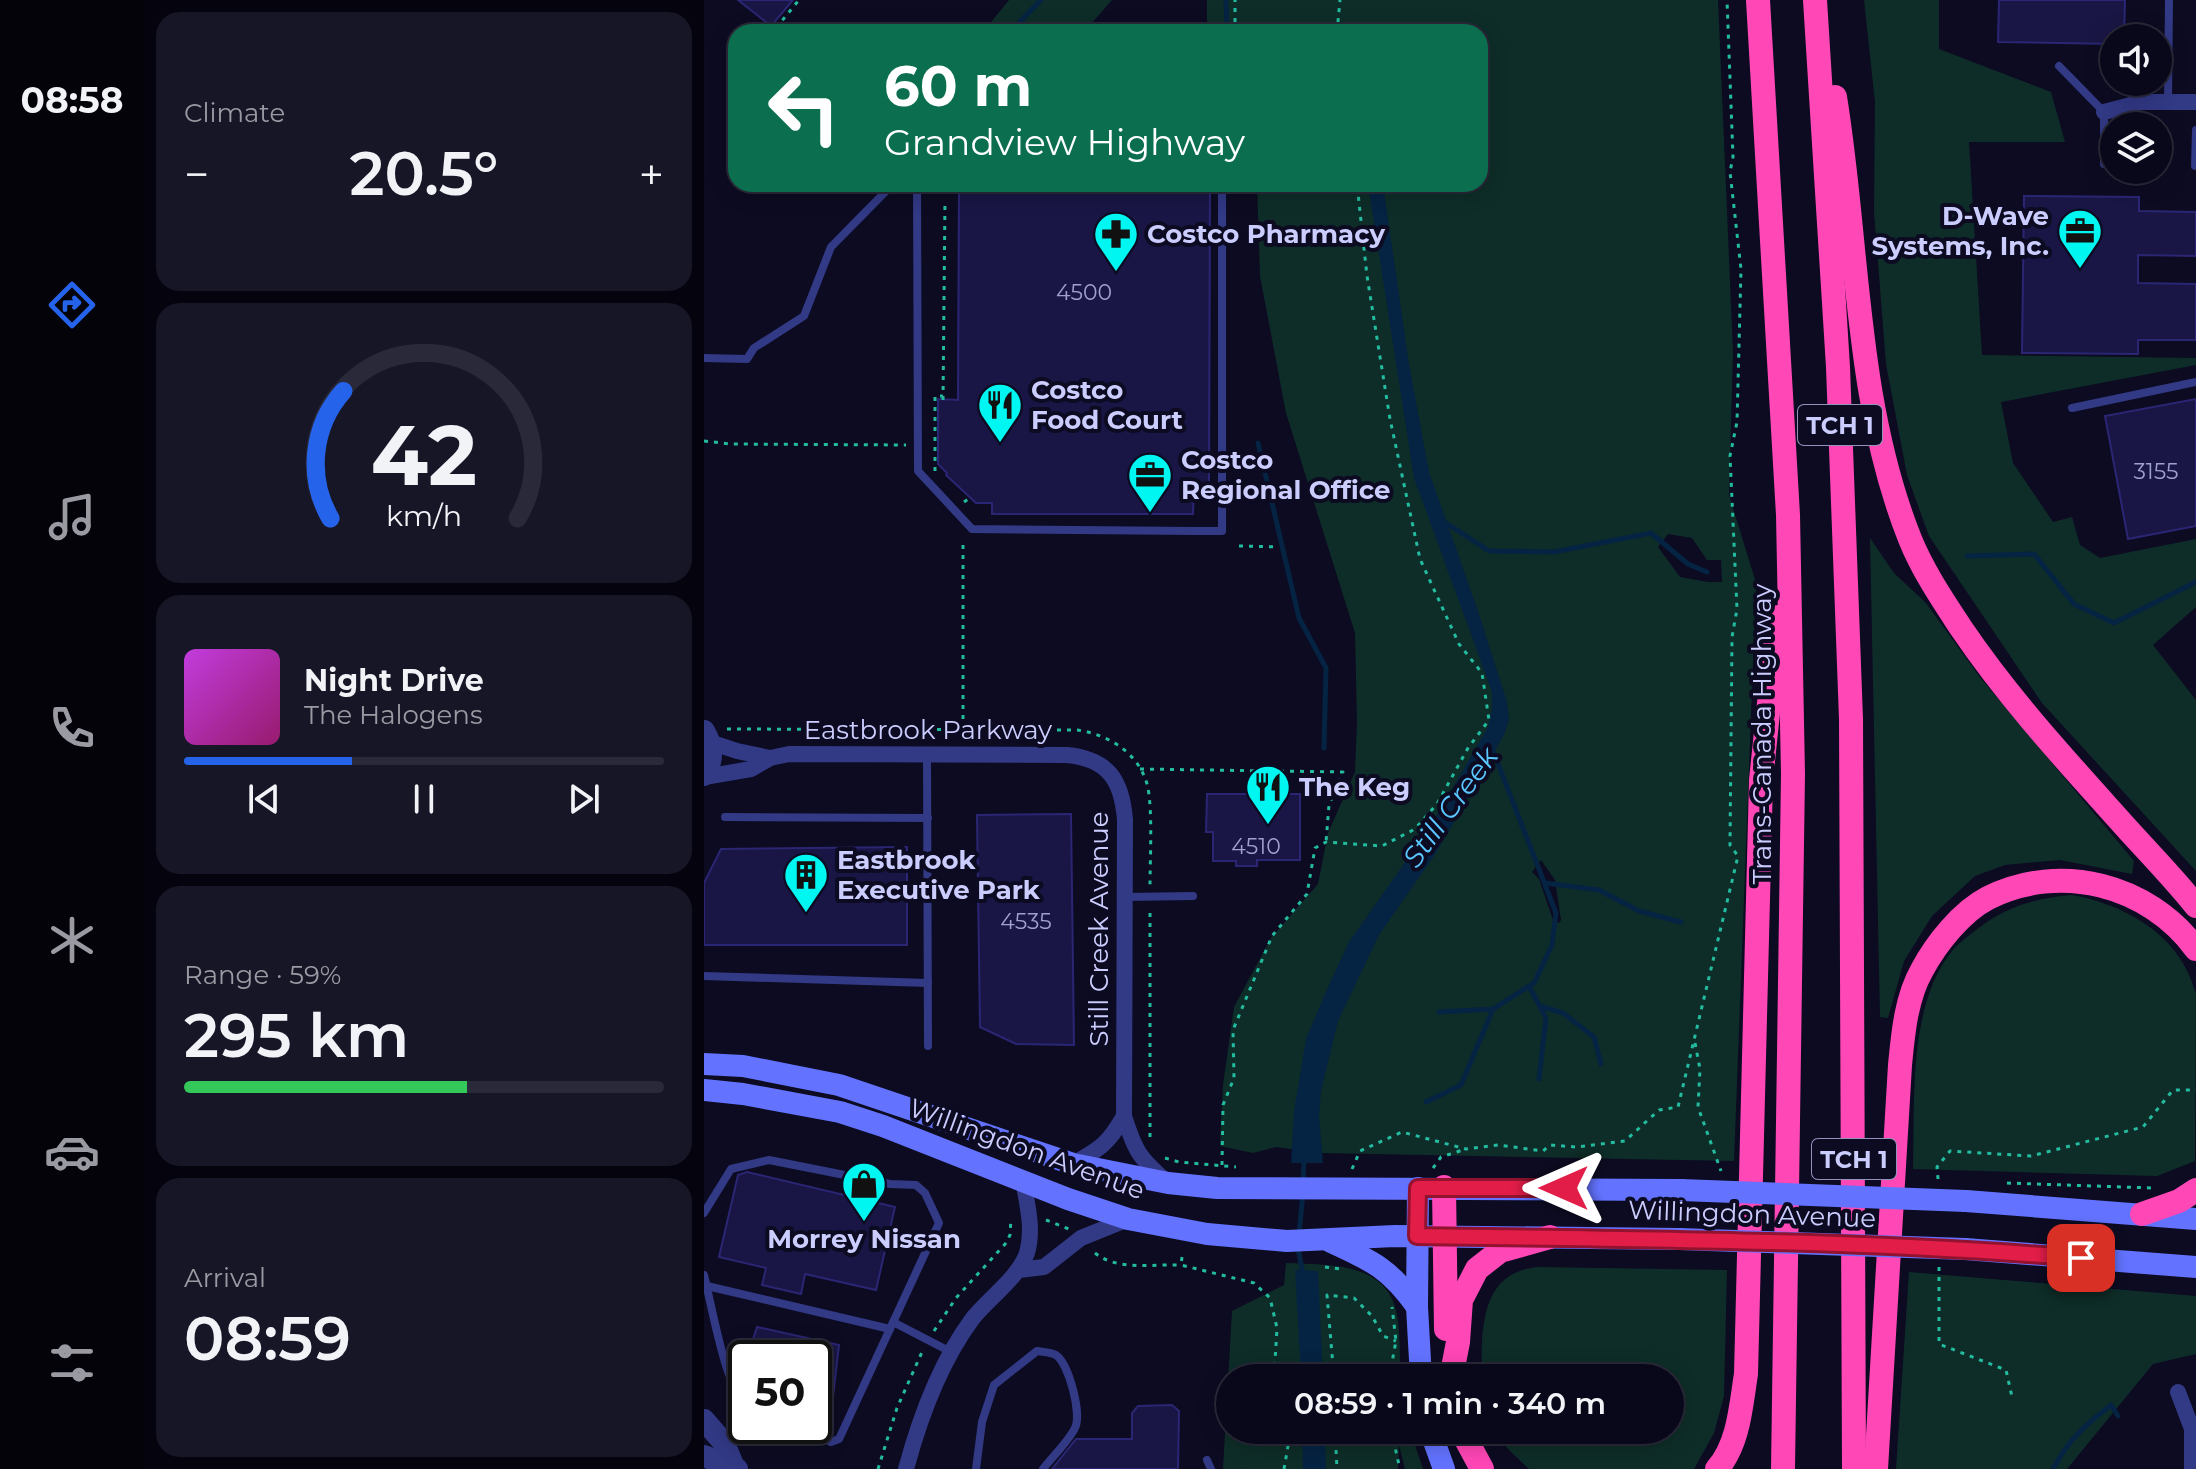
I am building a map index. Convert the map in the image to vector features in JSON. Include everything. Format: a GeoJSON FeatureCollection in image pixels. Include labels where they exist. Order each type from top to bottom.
{"type":"FeatureCollection","features":[{"type":"Feature","properties":{"kind":"highway","name":"Trans-Canada Highway"},"geometry":{"type":"LineString","coordinates":[[1758,0],[1788,515],[1793,774],[1783,1469]]}},
{"type":"Feature","properties":{"kind":"highway"},"geometry":{"type":"LineString","coordinates":[[1817,0],[1843,146],[1866,369],[1893,491],[1911,541],[1934,588],[1985,663],[2049,743],[2196,906]]}},
{"type":"Feature","properties":{"kind":"highway","name":"TCH 1"},"geometry":{"type":"LineString","coordinates":[[1817,0],[1838,367],[1851,719],[1854,1469]]}},
{"type":"Feature","properties":{"kind":"highway"},"geometry":{"type":"LineString","coordinates":[[1717,1469],[1738,1426],[1746,1374],[1761,780],[1788,515]]}},
{"type":"Feature","properties":{"kind":"highway"},"geometry":{"type":"LineString","coordinates":[[1876,1469],[1903,1025],[1921,971],[1952,927],[1987,899],[2031,883],[2082,880],[2134,896],[2166,917],[2196,949]]}},
{"type":"Feature","properties":{"kind":"highway"},"geometry":{"type":"LineString","coordinates":[[1438,1178],[1445,1237],[1444,1300],[1449,1364]]}},
{"type":"Feature","properties":{"kind":"highway"},"geometry":{"type":"LineString","coordinates":[[2142,1214],[2179,1201],[2196,1190]]}},
{"type":"Feature","properties":{"kind":"highway"},"geometry":{"type":"LineString","coordinates":[[1453,1364],[1461,1300],[1477,1269],[1500,1251],[1550,1237]]}},
{"type":"Feature","properties":{"kind":"highway"},"geometry":{"type":"LineString","coordinates":[[1469,1444],[1482,1469]]}},
{"type":"Feature","properties":{"kind":"main road","name":"Willingdon Avenue"},"geometry":{"type":"LineString","coordinates":[[704,1064],[743,1066],[839,1085],[1073,1164],[1168,1183],[1217,1188],[1418,1188],[1438,1178],[1966,1201],[2196,1219]]}},
{"type":"Feature","properties":{"kind":"main road","name":"Willingdon Avenue"},"geometry":{"type":"LineString","coordinates":[[704,1090],[840,1112],[1128,1219],[1207,1234],[1287,1241],[1417,1236],[1679,1239],[1965,1249],[2196,1267]]}},
{"type":"Feature","properties":{"kind":"main road"},"geometry":{"type":"LineString","coordinates":[[1418,1188],[1417,1307],[1420,1364]]}},
{"type":"Feature","properties":{"kind":"main road"},"geometry":{"type":"LineString","coordinates":[[1326,1240],[1375,1262],[1404,1289],[1417,1307]]}},
{"type":"Feature","properties":{"kind":"main road"},"geometry":{"type":"LineString","coordinates":[[1435,1444],[1444,1469]]}},
{"type":"Feature","properties":{"kind":"street"},"geometry":{"type":"LineString","coordinates":[[2104,112],[2142,102],[2196,102]]}},
{"type":"Feature","properties":{"kind":"street"},"geometry":{"type":"LineString","coordinates":[[704,776],[711,761],[712,734]]}},
{"type":"Feature","properties":{"kind":"street","name":"Eastbrook Parkway"},"geometry":{"type":"LineString","coordinates":[[712,734],[737,751],[770,758],[832,753],[1086,757]]}},
{"type":"Feature","properties":{"kind":"street","name":"Still Creek Avenue"},"geometry":{"type":"LineString","coordinates":[[1086,757],[1109,772],[1122,798],[1124,1116],[1135,1148],[1144,1162],[1168,1183]]}},
{"type":"Feature","properties":{"kind":"street","name":"Eastbrook Parkway"},"geometry":{"type":"LineString","coordinates":[[704,776],[751,769],[770,758]]}},
{"type":"Feature","properties":{"kind":"street"},"geometry":{"type":"LineString","coordinates":[[1073,1164],[1101,1149],[1113,1136],[1124,1116]]}},
{"type":"Feature","properties":{"kind":"street"},"geometry":{"type":"LineString","coordinates":[[906,1469],[925,1412],[951,1352],[971,1320],[1019,1270],[1027,1253],[1031,1234],[1023,1180]]}},
{"type":"Feature","properties":{"kind":"street"},"geometry":{"type":"LineString","coordinates":[[1019,1270],[1044,1267],[1081,1238],[1128,1219]]}},
{"type":"Feature","properties":{"kind":"street"},"geometry":{"type":"LineString","coordinates":[[2178,1392],[2192,1429],[2192,1469]]}},
{"type":"Feature","properties":{"kind":"street"},"geometry":{"type":"LineString","coordinates":[[704,1420],[724,1443],[735,1467]]}},
{"type":"Feature","properties":{"kind":"street"},"geometry":{"type":"LineString","coordinates":[[704,1456],[735,1467]]}},
{"type":"Feature","properties":{"kind":"lane"},"geometry":{"type":"LineString","coordinates":[[2168,101],[2169,0]]}},
{"type":"Feature","properties":{"kind":"lane"},"geometry":{"type":"LineString","coordinates":[[2059,66],[2104,112]]}},
{"type":"Feature","properties":{"kind":"lane"},"geometry":{"type":"LineString","coordinates":[[2195,166],[2196,130]]}},
{"type":"Feature","properties":{"kind":"lane"},"geometry":{"type":"LineString","coordinates":[[704,358],[747,359],[754,348],[804,316],[831,247],[885,192]]}},
{"type":"Feature","properties":{"kind":"lane"},"geometry":{"type":"LineString","coordinates":[[917,192],[918,471],[937,494],[972,529],[1222,531],[1222,192]]}},
{"type":"Feature","properties":{"kind":"lane"},"geometry":{"type":"LineString","coordinates":[[2072,408],[2196,382]]}},
{"type":"Feature","properties":{"kind":"lane"},"geometry":{"type":"LineString","coordinates":[[927,754],[928,1046]]}},
{"type":"Feature","properties":{"kind":"lane"},"geometry":{"type":"LineString","coordinates":[[725,817],[928,818]]}},
{"type":"Feature","properties":{"kind":"lane"},"geometry":{"type":"LineString","coordinates":[[1125,897],[1193,896]]}},
{"type":"Feature","properties":{"kind":"lane"},"geometry":{"type":"LineString","coordinates":[[704,976],[928,983]]}},
{"type":"Feature","properties":{"kind":"lane"},"geometry":{"type":"LineString","coordinates":[[704,1213],[731,1169],[769,1160],[890,1184],[916,1185],[925,1193],[939,1223],[839,1439],[832,1442]]}},
{"type":"Feature","properties":{"kind":"lane"},"geometry":{"type":"LineString","coordinates":[[704,1275],[728,1371]]}},
{"type":"Feature","properties":{"kind":"lane"},"geometry":{"type":"LineString","coordinates":[[707,1286],[891,1326],[951,1352]]}},
{"type":"Feature","properties":{"kind":"lane"},"geometry":{"type":"LineString","coordinates":[[976,1469],[982,1422],[994,1385],[1037,1351],[1054,1354],[1063,1362],[1074,1394],[1077,1418],[1076,1427],[1043,1469]]}},
{"type":"Feature","properties":{"kind":"lane"},"geometry":{"type":"LineString","coordinates":[[1207,1460],[1211,1469]]}},
{"type":"Feature","properties":{"kind":"path"},"geometry":{"type":"LineString","coordinates":[[779,24],[799,0]]}},
{"type":"Feature","properties":{"kind":"path"},"geometry":{"type":"LineString","coordinates":[[1235,0],[1235,24]]}},
{"type":"Feature","properties":{"kind":"path"},"geometry":{"type":"LineString","coordinates":[[1338,24],[1340,0]]}},
{"type":"Feature","properties":{"kind":"path"},"geometry":{"type":"LineString","coordinates":[[1438,1178],[1441,1157],[1466,1149],[1498,1145],[1543,1151],[1550,1145],[1576,1147],[1625,1141],[1659,1110],[1678,1107],[1738,856],[1730,845],[1732,637],[1737,609],[1730,456],[1737,422],[1741,269],[1730,172],[1733,157],[1727,0]]}},
{"type":"Feature","properties":{"kind":"path"},"geometry":{"type":"LineString","coordinates":[[1158,1154],[1179,1162],[1222,1166],[1223,1105],[1234,1078],[1233,1030],[1272,936],[1307,894],[1315,848],[1326,842],[1382,846],[1415,829],[1437,804],[1468,748],[1489,720],[1482,673],[1459,644],[1420,559],[1390,419],[1367,276],[1358,192]]}},
{"type":"Feature","properties":{"kind":"path"},"geometry":{"type":"LineString","coordinates":[[935,472],[935,396],[943,398],[945,200]]}},
{"type":"Feature","properties":{"kind":"path"},"geometry":{"type":"LineString","coordinates":[[704,441],[731,444],[906,445]]}},
{"type":"Feature","properties":{"kind":"path"},"geometry":{"type":"LineString","coordinates":[[958,495],[964,502]]}},
{"type":"Feature","properties":{"kind":"path"},"geometry":{"type":"LineString","coordinates":[[963,510],[964,502],[971,497]]}},
{"type":"Feature","properties":{"kind":"path"},"geometry":{"type":"LineString","coordinates":[[963,535],[963,729]]}},
{"type":"Feature","properties":{"kind":"path"},"geometry":{"type":"LineString","coordinates":[[1239,546],[1278,547]]}},
{"type":"Feature","properties":{"kind":"path"},"geometry":{"type":"LineString","coordinates":[[712,734],[743,730],[1092,732],[1119,744],[1140,769],[1147,784],[1150,884]]}},
{"type":"Feature","properties":{"kind":"path"},"geometry":{"type":"LineString","coordinates":[[1140,769],[1343,772],[1329,805],[1326,842]]}},
{"type":"Feature","properties":{"kind":"path"},"geometry":{"type":"LineString","coordinates":[[1150,911],[1151,1144]]}},
{"type":"Feature","properties":{"kind":"path"},"geometry":{"type":"LineString","coordinates":[[1938,1181],[1937,1167],[1950,1151],[2031,1156],[2143,1127],[2173,1090],[2196,1090]]}},
{"type":"Feature","properties":{"kind":"path"},"geometry":{"type":"LineString","coordinates":[[1352,1169],[1360,1151],[1402,1132],[1466,1149]]}},
{"type":"Feature","properties":{"kind":"path"},"geometry":{"type":"LineString","coordinates":[[1994,1183],[2158,1189]]}},
{"type":"Feature","properties":{"kind":"path"},"geometry":{"type":"LineString","coordinates":[[1041,1217],[1076,1232]]}},
{"type":"Feature","properties":{"kind":"path"},"geometry":{"type":"LineString","coordinates":[[1095,1253],[1106,1262],[1181,1265],[1254,1283],[1270,1298],[1277,1328],[1275,1364]]}},
{"type":"Feature","properties":{"kind":"path"},"geometry":{"type":"LineString","coordinates":[[1938,1255],[1939,1344],[2006,1370],[2012,1397]]}},
{"type":"Feature","properties":{"kind":"path"},"geometry":{"type":"LineString","coordinates":[[1181,1265],[1182,1257]]}},
{"type":"Feature","properties":{"kind":"path"},"geometry":{"type":"LineString","coordinates":[[1325,1267],[1344,1269]]}},
{"type":"Feature","properties":{"kind":"path"},"geometry":{"type":"LineString","coordinates":[[1333,1364],[1327,1295],[1354,1298],[1372,1316],[1383,1336],[1396,1341]]}},
{"type":"Feature","properties":{"kind":"path"},"geometry":{"type":"LineString","coordinates":[[1392,1304],[1396,1341],[1392,1364]]}},
{"type":"Feature","properties":{"kind":"path"},"geometry":{"type":"LineString","coordinates":[[1284,1469],[1288,1444]]}},
{"type":"Feature","properties":{"kind":"path"},"geometry":{"type":"LineString","coordinates":[[1336,1444],[1337,1469]]}},
{"type":"Feature","properties":{"kind":"path"},"geometry":{"type":"LineString","coordinates":[[1394,1444],[1400,1469]]}},
{"type":"Feature","properties":{"kind":"green space"},"geometry":{"type":"Polygon","coordinates":[[[1009,0],[1112,0],[1091,24],[990,24],[1009,0]]]}},
{"type":"Feature","properties":{"kind":"green space"},"geometry":{"type":"Polygon","coordinates":[[[1207,0],[1718,0],[1733,352],[1729,495],[1756,583],[1734,1161],[1321,1153],[1276,1147],[1253,1153],[1220,1146],[1223,1085],[1234,1007],[1271,938],[1318,884],[1328,833],[1355,772],[1355,633],[1286,413],[1260,276],[1257,192],[1488,192],[1488,24],[1207,24],[1207,0]],[[1668,534],[1658,547],[1680,577],[1722,582],[1721,560],[1707,560],[1692,538],[1668,534]],[[1541,860],[1532,872],[1539,879],[1553,920],[1559,923],[1561,920],[1555,880],[1541,860]]]}},
{"type":"Feature","properties":{"kind":"green space"},"geometry":{"type":"Polygon","coordinates":[[[1864,0],[1939,0],[1939,49],[2051,92],[2065,142],[1969,142],[1982,355],[2196,358],[2196,365],[2001,402],[2013,463],[2053,522],[2072,517],[2080,545],[2100,558],[2196,539],[2196,607],[2153,645],[2196,700],[2196,871],[2042,703],[1929,536],[1907,475],[1886,364],[1874,211],[1875,102],[1864,0]]]}},
{"type":"Feature","properties":{"kind":"green space"},"geometry":{"type":"Polygon","coordinates":[[[1870,538],[1894,573],[1926,603],[1979,676],[2134,861],[2132,874],[2060,860],[2005,865],[1975,876],[1932,916],[1904,961],[1888,1018],[1880,1017],[1870,538]]]}},
{"type":"Feature","properties":{"kind":"green space"},"geometry":{"type":"Polygon","coordinates":[[[2072,895],[2112,907],[2149,926],[2178,955],[2189,974],[2196,994],[2195,1161],[2157,1176],[1913,1169],[1916,1058],[1926,1002],[1936,977],[1955,948],[1998,915],[2033,901],[2072,895]]]}},
{"type":"Feature","properties":{"kind":"green space"},"geometry":{"type":"Polygon","coordinates":[[[1286,1263],[1351,1269],[1379,1282],[1396,1310],[1400,1364],[1229,1364],[1232,1311],[1284,1285],[1286,1263]]]}},
{"type":"Feature","properties":{"kind":"green space"},"geometry":{"type":"Polygon","coordinates":[[[1539,1267],[1727,1270],[1724,1396],[1714,1433],[1694,1469],[1529,1469],[1507,1448],[1504,1444],[1684,1444],[1684,1364],[1482,1364],[1488,1307],[1494,1292],[1519,1271],[1539,1267]]]}},
{"type":"Feature","properties":{"kind":"green space"},"geometry":{"type":"Polygon","coordinates":[[[1909,1272],[2196,1296],[2196,1354],[2153,1364],[2067,1469],[1896,1469],[1909,1272]]]}},
{"type":"Feature","properties":{"kind":"green space"},"geometry":{"type":"Polygon","coordinates":[[[1224,1444],[1415,1444],[1423,1469],[1405,1469],[1399,1445],[1398,1469],[1223,1469],[1224,1444]]]}},
{"type":"Feature","properties":{"kind":"water"},"geometry":{"type":"Polygon","coordinates":[[[1369,192],[1384,192],[1409,364],[1429,472],[1477,608],[1507,702],[1509,719],[1504,735],[1436,853],[1379,935],[1338,1021],[1321,1091],[1319,1115],[1323,1163],[1291,1163],[1294,1111],[1306,1039],[1328,987],[1349,942],[1432,824],[1488,727],[1492,710],[1492,692],[1414,478],[1369,192]]]}},
{"type":"Feature","properties":{"kind":"water"},"geometry":{"type":"Polygon","coordinates":[[[1295,1270],[1318,1271],[1322,1364],[1300,1364],[1295,1270]]]}},
{"type":"Feature","properties":{"kind":"water"},"geometry":{"type":"Polygon","coordinates":[[[1302,1444],[1325,1444],[1326,1469],[1303,1469],[1302,1444]]]}},
{"type":"Feature","properties":{"kind":"building"},"geometry":{"type":"Polygon","coordinates":[[[738,0],[793,0],[773,24],[768,24],[738,0]]]}},
{"type":"Feature","properties":{"kind":"building"},"geometry":{"type":"Polygon","coordinates":[[[1999,0],[2125,0],[2124,24],[2100,24],[2100,44],[1998,42],[1999,0]]]}},
{"type":"Feature","properties":{"kind":"building"},"geometry":{"type":"Polygon","coordinates":[[[959,192],[1210,192],[1209,488],[1194,488],[1193,514],[992,514],[992,503],[976,503],[938,464],[938,399],[958,400],[959,192]]]}},
{"type":"Feature","properties":{"kind":"building","name":"D-Wave Systems, Inc."},"geometry":{"type":"Polygon","coordinates":[[[2024,196],[2139,197],[2139,211],[2196,212],[2196,256],[2138,255],[2138,283],[2196,284],[2196,340],[2138,340],[2138,354],[2022,353],[2024,196]]]}},
{"type":"Feature","properties":{"kind":"building"},"geometry":{"type":"Polygon","coordinates":[[[2196,399],[2196,526],[2128,539],[2105,416],[2196,399]]]}},
{"type":"Feature","properties":{"kind":"building"},"geometry":{"type":"Polygon","coordinates":[[[1207,794],[1300,794],[1300,860],[1257,860],[1257,866],[1236,866],[1236,861],[1213,861],[1213,832],[1206,832],[1207,794]]]}},
{"type":"Feature","properties":{"kind":"building"},"geometry":{"type":"Polygon","coordinates":[[[1071,814],[1074,1045],[1016,1044],[980,1027],[977,815],[1071,814]]]}},
{"type":"Feature","properties":{"kind":"building","name":"Eastbrook Executive Park"},"geometry":{"type":"Polygon","coordinates":[[[907,847],[907,945],[704,945],[704,883],[721,849],[907,847]]]}},
{"type":"Feature","properties":{"kind":"building"},"geometry":{"type":"Polygon","coordinates":[[[747,1172],[895,1207],[876,1290],[805,1274],[801,1294],[762,1285],[766,1268],[719,1257],[738,1175],[747,1172]]]}},
{"type":"Feature","properties":{"kind":"building"},"geometry":{"type":"Polygon","coordinates":[[[757,1327],[816,1340],[753,1340],[757,1327]]]}},
{"type":"Feature","properties":{"kind":"building"},"geometry":{"type":"Polygon","coordinates":[[[832,1343],[839,1345],[832,1406],[832,1343]]]}},
{"type":"Feature","properties":{"kind":"building"},"geometry":{"type":"Polygon","coordinates":[[[1172,1405],[1179,1411],[1178,1469],[1052,1469],[1076,1439],[1132,1439],[1132,1413],[1138,1406],[1172,1405]]]}},
{"type":"Feature","properties":{"kind":"waterway"},"geometry":{"type":"LineString","coordinates":[[1018,24],[1041,0]]}},
{"type":"Feature","properties":{"kind":"waterway"},"geometry":{"type":"LineString","coordinates":[[1226,0],[1227,24]]}},
{"type":"Feature","properties":{"kind":"waterway"},"geometry":{"type":"LineString","coordinates":[[1258,443],[1299,618],[1326,668],[1324,748]]}},
{"type":"Feature","properties":{"kind":"waterway"},"geometry":{"type":"LineString","coordinates":[[1443,521],[1489,551],[1554,552],[1651,533],[1688,564],[1707,572]]}},
{"type":"Feature","properties":{"kind":"waterway"},"geometry":{"type":"LineString","coordinates":[[1967,556],[2034,554],[2074,604],[2114,623],[2196,582]]}},
{"type":"Feature","properties":{"kind":"waterway"},"geometry":{"type":"LineString","coordinates":[[1426,1102],[1461,1085],[1493,1009],[1534,983],[1552,945],[1556,913],[1493,751]]}},
{"type":"Feature","properties":{"kind":"waterway"},"geometry":{"type":"LineString","coordinates":[[1545,883],[1599,890],[1639,911],[1681,922]]}},
{"type":"Feature","properties":{"kind":"waterway"},"geometry":{"type":"LineString","coordinates":[[1529,986],[1546,1018],[1539,1079]]}},
{"type":"Feature","properties":{"kind":"waterway"},"geometry":{"type":"LineString","coordinates":[[1540,1006],[1563,1013],[1594,1037],[1601,1064]]}},
{"type":"Feature","properties":{"kind":"waterway"},"geometry":{"type":"LineString","coordinates":[[1439,1012],[1493,1009]]}},
{"type":"Feature","properties":{"kind":"waterway","name":"Still Creek"},"geometry":{"type":"LineString","coordinates":[[1303,1183],[1304,1157]]}},
{"type":"Feature","properties":{"kind":"waterway","name":"Still Creek"},"geometry":{"type":"LineString","coordinates":[[1299,1234],[1303,1193]]}},
{"type":"Feature","properties":{"kind":"waterway","name":"Still Creek"},"geometry":{"type":"LineString","coordinates":[[1298,1248],[1303,1274]]}},
{"type":"Feature","properties":{"kind":"waterway"},"geometry":{"type":"LineString","coordinates":[[2053,1469],[2071,1441],[2101,1413],[2111,1405],[2118,1416]]}},
{"type":"Feature","properties":{"kind":"place","name":"D-Wave Systems, Inc."},"geometry":{"type":"Point","coordinates":[2080,270]}},
{"type":"Feature","properties":{"kind":"place","name":"Costco Pharmacy"},"geometry":{"type":"Point","coordinates":[1116,273]}},
{"type":"Feature","properties":{"kind":"place","name":"Costco Food Court"},"geometry":{"type":"Point","coordinates":[1000,444]}},
{"type":"Feature","properties":{"kind":"place","name":"Costco Regional Office"},"geometry":{"type":"Point","coordinates":[1150,514]}},
{"type":"Feature","properties":{"kind":"place","name":"The Keg"},"geometry":{"type":"Point","coordinates":[1268,826]}},
{"type":"Feature","properties":{"kind":"place","name":"Eastbrook Executive Park"},"geometry":{"type":"Point","coordinates":[806,914]}},
{"type":"Feature","properties":{"kind":"place","name":"Morrey Nissan"},"geometry":{"type":"Point","coordinates":[864,1223]}},
{"type":"Feature","properties":{"kind":"route"},"geometry":{"type":"LineString","coordinates":[[1564,1188],[1418,1188],[1417,1236],[1679,1239],[1965,1249],[2081,1258]]}}]}
